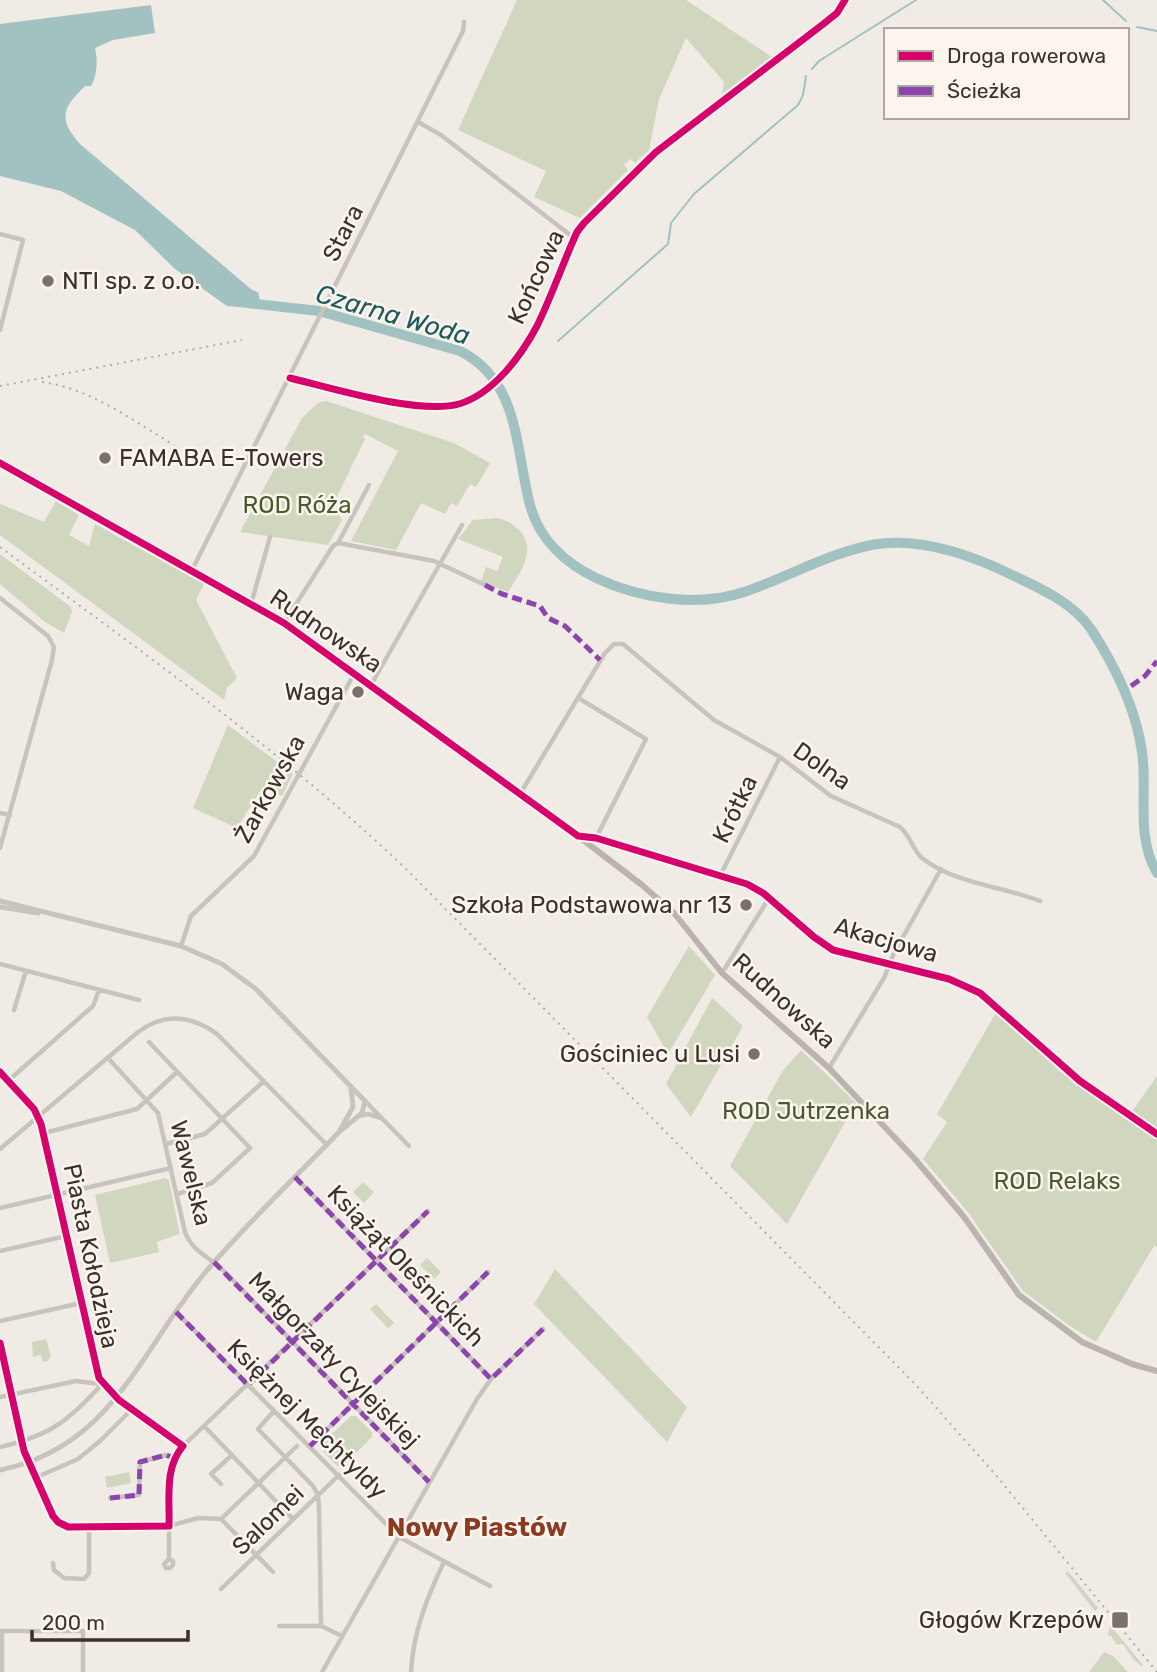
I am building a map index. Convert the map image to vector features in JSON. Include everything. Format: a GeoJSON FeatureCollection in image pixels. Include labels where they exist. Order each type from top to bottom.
{"type":"FeatureCollection","features":[{"type":"Feature","properties":{"kind":"main road","name":"Rudnowska"},"geometry":{"type":"LineString","coordinates":[[0,463],[284,623],[579,836],[670,909],[722,973],[829,1068],[945,1194],[1019,1295],[1082,1342],[1157,1371]]}},
{"type":"Feature","properties":{"kind":"street","name":"Końcowa"},"geometry":{"type":"LineString","coordinates":[[289,378],[378,399],[441,407],[470,400],[500,376],[537,326],[574,238],[584,223],[656,152],[837,13],[845,0]]}},
{"type":"Feature","properties":{"kind":"street","name":"Stara"},"geometry":{"type":"LineString","coordinates":[[192,570],[418,122],[463,31],[464,22]]}},
{"type":"Feature","properties":{"kind":"street","name":"Końcowa"},"geometry":{"type":"LineString","coordinates":[[418,122],[441,135],[574,238]]}},
{"type":"Feature","properties":{"kind":"street"},"geometry":{"type":"LineString","coordinates":[[0,234],[23,240],[0,330]]}},
{"type":"Feature","properties":{"kind":"street"},"geometry":{"type":"LineString","coordinates":[[338,543],[369,485]]}},
{"type":"Feature","properties":{"kind":"street"},"geometry":{"type":"LineString","coordinates":[[371,685],[462,525]]}},
{"type":"Feature","properties":{"kind":"street"},"geometry":{"type":"LineString","coordinates":[[251,604],[270,537]]}},
{"type":"Feature","properties":{"kind":"street"},"geometry":{"type":"LineString","coordinates":[[284,623],[333,545],[338,543],[429,560],[485,584]]}},
{"type":"Feature","properties":{"kind":"street"},"geometry":{"type":"LineString","coordinates":[[0,598],[48,636],[54,647],[0,848]]}},
{"type":"Feature","properties":{"kind":"street","name":"Dolna"},"geometry":{"type":"LineString","coordinates":[[579,699],[600,660],[611,646],[623,644],[707,715],[780,757],[831,796],[900,827],[919,856],[941,869],[967,879],[1040,901]]}},
{"type":"Feature","properties":{"kind":"street","name":"Żarkowska"},"geometry":{"type":"LineString","coordinates":[[181,946],[191,916],[254,856],[354,673]]}},
{"type":"Feature","properties":{"kind":"street"},"geometry":{"type":"LineString","coordinates":[[520,794],[579,699],[646,739],[596,838]]}},
{"type":"Feature","properties":{"kind":"street","name":"Krótka"},"geometry":{"type":"LineString","coordinates":[[720,876],[780,757]]}},
{"type":"Feature","properties":{"kind":"street"},"geometry":{"type":"LineString","coordinates":[[0,813],[10,815]]}},
{"type":"Feature","properties":{"kind":"street","name":"Akacjowa"},"geometry":{"type":"LineString","coordinates":[[579,836],[596,838],[747,884],[769,898],[833,950],[949,979],[980,993],[1080,1081],[1157,1134]]}},
{"type":"Feature","properties":{"kind":"street"},"geometry":{"type":"LineString","coordinates":[[829,1068],[884,978],[894,954],[941,869]]}},
{"type":"Feature","properties":{"kind":"street"},"geometry":{"type":"LineString","coordinates":[[722,973],[769,898]]}},
{"type":"Feature","properties":{"kind":"street"},"geometry":{"type":"LineString","coordinates":[[0,901],[181,946],[222,964],[256,989],[409,1146]]}},
{"type":"Feature","properties":{"kind":"street"},"geometry":{"type":"LineString","coordinates":[[0,907],[29,913],[45,913]]}},
{"type":"Feature","properties":{"kind":"street"},"geometry":{"type":"LineString","coordinates":[[0,964],[139,1000]]}},
{"type":"Feature","properties":{"kind":"street"},"geometry":{"type":"LineString","coordinates":[[14,1010],[26,971]]}},
{"type":"Feature","properties":{"kind":"street"},"geometry":{"type":"LineString","coordinates":[[9,1080],[93,1006],[99,990]]}},
{"type":"Feature","properties":{"kind":"street"},"geometry":{"type":"LineString","coordinates":[[0,1149],[146,1026],[183,1018],[196,1021],[217,1034],[327,1145]]}},
{"type":"Feature","properties":{"kind":"street"},"geometry":{"type":"LineString","coordinates":[[149,1042],[250,1148],[212,1182],[177,1194]]}},
{"type":"Feature","properties":{"kind":"street","name":"Wawelska"},"geometry":{"type":"LineString","coordinates":[[108,1058],[158,1113],[187,1237],[203,1255],[214,1262]]}},
{"type":"Feature","properties":{"kind":"street","name":"Piasta Kołodzieja"},"geometry":{"type":"LineString","coordinates":[[0,1072],[38,1116],[44,1133],[97,1373],[102,1384],[116,1398],[183,1447]]}},
{"type":"Feature","properties":{"kind":"street"},"geometry":{"type":"LineString","coordinates":[[44,1133],[137,1109],[177,1072]]}},
{"type":"Feature","properties":{"kind":"street"},"geometry":{"type":"LineString","coordinates":[[166,1144],[205,1134],[264,1081]]}},
{"type":"Feature","properties":{"kind":"street"},"geometry":{"type":"LineString","coordinates":[[339,1132],[352,1110],[354,1097],[350,1085]]}},
{"type":"Feature","properties":{"kind":"street"},"geometry":{"type":"LineString","coordinates":[[352,1110],[365,1101]]}},
{"type":"Feature","properties":{"kind":"street"},"geometry":{"type":"LineString","coordinates":[[0,1470],[27,1463],[71,1441],[100,1418],[214,1262],[339,1132],[358,1116],[364,1109],[365,1101]]}},
{"type":"Feature","properties":{"kind":"street"},"geometry":{"type":"LineString","coordinates":[[358,1116],[372,1115],[383,1120]]}},
{"type":"Feature","properties":{"kind":"street"},"geometry":{"type":"LineString","coordinates":[[0,1208],[171,1168]]}},
{"type":"Feature","properties":{"kind":"street","name":"Książąt Oleśnickich"},"geometry":{"type":"LineString","coordinates":[[295,1177],[491,1379]]}},
{"type":"Feature","properties":{"kind":"street"},"geometry":{"type":"LineString","coordinates":[[169,1559],[170,1471],[174,1458],[428,1211]]}},
{"type":"Feature","properties":{"kind":"street"},"geometry":{"type":"LineString","coordinates":[[0,1251],[66,1236]]}},
{"type":"Feature","properties":{"kind":"street","name":"Małgorzaty Cylejskiej"},"geometry":{"type":"LineString","coordinates":[[214,1262],[429,1482]]}},
{"type":"Feature","properties":{"kind":"street"},"geometry":{"type":"LineString","coordinates":[[310,1446],[488,1272]]}},
{"type":"Feature","properties":{"kind":"street"},"geometry":{"type":"LineString","coordinates":[[0,1321],[81,1303]]}},
{"type":"Feature","properties":{"kind":"street","name":"Księżnej Mechtyldy"},"geometry":{"type":"LineString","coordinates":[[176,1312],[400,1536],[490,1586]]}},
{"type":"Feature","properties":{"kind":"street"},"geometry":{"type":"LineString","coordinates":[[322,1672],[477,1399],[491,1379],[543,1329]]}},
{"type":"Feature","properties":{"kind":"street"},"geometry":{"type":"LineString","coordinates":[[0,1343],[27,1463],[58,1522],[68,1527],[169,1526],[198,1518],[221,1519],[273,1572]]}},
{"type":"Feature","properties":{"kind":"street"},"geometry":{"type":"LineString","coordinates":[[0,1396],[76,1381],[102,1384]]}},
{"type":"Feature","properties":{"kind":"street"},"geometry":{"type":"LineString","coordinates":[[0,1447],[22,1442],[54,1429],[69,1419],[102,1384]]}},
{"type":"Feature","properties":{"kind":"street"},"geometry":{"type":"LineString","coordinates":[[35,1478],[78,1459],[132,1409]]}},
{"type":"Feature","properties":{"kind":"street"},"geometry":{"type":"LineString","coordinates":[[274,1411],[258,1429],[313,1486],[318,1495],[321,1626]]}},
{"type":"Feature","properties":{"kind":"street"},"geometry":{"type":"LineString","coordinates":[[204,1426],[293,1519]]}},
{"type":"Feature","properties":{"kind":"street"},"geometry":{"type":"LineString","coordinates":[[221,1519],[297,1446]]}},
{"type":"Feature","properties":{"kind":"street"},"geometry":{"type":"LineString","coordinates":[[110,1498],[139,1495],[140,1462],[166,1455],[174,1458]]}},
{"type":"Feature","properties":{"kind":"street"},"geometry":{"type":"LineString","coordinates":[[221,1484],[211,1474],[231,1456]]}},
{"type":"Feature","properties":{"kind":"street","name":"Salomei"},"geometry":{"type":"LineString","coordinates":[[221,1589],[339,1475]]}},
{"type":"Feature","properties":{"kind":"street"},"geometry":{"type":"LineString","coordinates":[[53,1563],[54,1570],[64,1578],[84,1579],[89,1573],[89,1527]]}},
{"type":"Feature","properties":{"kind":"street"},"geometry":{"type":"LineString","coordinates":[[411,1672],[420,1622],[444,1562]]}},
{"type":"Feature","properties":{"kind":"street"},"geometry":{"type":"LineString","coordinates":[[279,1626],[321,1626],[342,1636]]}},
{"type":"Feature","properties":{"kind":"street"},"geometry":{"type":"LineString","coordinates":[[2,1672],[1,1631],[83,1631],[83,1672]]}},
{"type":"Feature","properties":{"kind":"green space"},"geometry":{"type":"Polygon","coordinates":[[[517,0],[686,0],[772,57],[722,94],[724,82],[686,38],[659,99],[649,150],[635,163],[630,159],[624,165],[628,170],[580,218],[534,197],[546,171],[458,130],[517,0]]]}},
{"type":"Feature","properties":{"kind":"green space","name":"ROD Róża"},"geometry":{"type":"Polygon","coordinates":[[[326,401],[454,443],[490,463],[476,487],[470,484],[457,506],[451,503],[445,514],[421,503],[396,550],[351,541],[398,451],[365,434],[333,505],[342,520],[328,545],[240,532],[302,418],[318,403],[326,401]]]}},
{"type":"Feature","properties":{"kind":"green space"},"geometry":{"type":"Polygon","coordinates":[[[56,501],[79,515],[69,535],[89,546],[95,524],[204,584],[196,600],[237,678],[227,688],[224,700],[0,535],[0,504],[44,522],[56,501]]]}},
{"type":"Feature","properties":{"kind":"green space"},"geometry":{"type":"Polygon","coordinates":[[[498,518],[519,529],[527,547],[525,563],[508,592],[481,581],[486,567],[497,571],[503,557],[458,539],[473,520],[498,518]]]}},
{"type":"Feature","properties":{"kind":"green space"},"geometry":{"type":"Polygon","coordinates":[[[0,554],[71,607],[72,612],[64,633],[45,622],[0,584],[0,554]]]}},
{"type":"Feature","properties":{"kind":"green space"},"geometry":{"type":"Polygon","coordinates":[[[228,725],[293,774],[282,796],[262,788],[237,828],[193,808],[228,725]]]}},
{"type":"Feature","properties":{"kind":"green space"},"geometry":{"type":"Polygon","coordinates":[[[689,946],[715,975],[668,1054],[647,1017],[689,946]]]}},
{"type":"Feature","properties":{"kind":"green space"},"geometry":{"type":"Polygon","coordinates":[[[712,998],[743,1026],[691,1117],[666,1084],[712,998]]]}},
{"type":"Feature","properties":{"kind":"green space","name":"ROD Relaks"},"geometry":{"type":"Polygon","coordinates":[[[997,1011],[1072,1079],[1157,1139],[1157,1247],[1154,1246],[1096,1342],[1023,1291],[967,1211],[923,1159],[947,1122],[937,1114],[997,1011]]]}},
{"type":"Feature","properties":{"kind":"green space","name":"ROD Jutrzenka"},"geometry":{"type":"Polygon","coordinates":[[[801,1050],[856,1103],[787,1224],[730,1166],[782,1072],[801,1050]]]}},
{"type":"Feature","properties":{"kind":"green space"},"geometry":{"type":"Polygon","coordinates":[[[1157,1076],[1157,1131],[1131,1113],[1157,1076]]]}},
{"type":"Feature","properties":{"kind":"green space"},"geometry":{"type":"Polygon","coordinates":[[[165,1178],[169,1180],[180,1236],[179,1234],[157,1242],[159,1252],[110,1263],[95,1195],[165,1178]]]}},
{"type":"Feature","properties":{"kind":"green space"},"geometry":{"type":"Polygon","coordinates":[[[363,1182],[374,1192],[364,1203],[353,1192],[363,1182]]]}},
{"type":"Feature","properties":{"kind":"green space"},"geometry":{"type":"Polygon","coordinates":[[[427,1258],[441,1272],[434,1279],[420,1265],[427,1258]]]}},
{"type":"Feature","properties":{"kind":"green space"},"geometry":{"type":"Polygon","coordinates":[[[555,1269],[687,1407],[667,1442],[534,1304],[555,1269]]]}},
{"type":"Feature","properties":{"kind":"green space"},"geometry":{"type":"Polygon","coordinates":[[[376,1304],[394,1323],[388,1328],[370,1309],[376,1304]]]}},
{"type":"Feature","properties":{"kind":"green space"},"geometry":{"type":"Polygon","coordinates":[[[46,1339],[51,1356],[48,1361],[43,1362],[41,1355],[33,1357],[32,1342],[46,1339]]]}},
{"type":"Feature","properties":{"kind":"green space"},"geometry":{"type":"Polygon","coordinates":[[[351,1416],[356,1416],[372,1432],[372,1437],[343,1466],[337,1466],[323,1451],[323,1442],[351,1416]]]}},
{"type":"Feature","properties":{"kind":"green space"},"geometry":{"type":"Polygon","coordinates":[[[129,1472],[131,1483],[107,1488],[105,1477],[129,1472]]]}},
{"type":"Feature","properties":{"kind":"green space"},"geometry":{"type":"Polygon","coordinates":[[[1068,1571],[1098,1608],[1095,1611],[1065,1573],[1068,1571]]]}},
{"type":"Feature","properties":{"kind":"green space"},"geometry":{"type":"Polygon","coordinates":[[[1110,1625],[1142,1667],[1123,1644],[1117,1645],[1111,1636],[1108,1636],[1110,1625]]]}},
{"type":"Feature","properties":{"kind":"green space"},"geometry":{"type":"Polygon","coordinates":[[[1104,1652],[1113,1656],[1128,1672],[1089,1672],[1104,1652]]]}},
{"type":"Feature","properties":{"kind":"water"},"geometry":{"type":"Polygon","coordinates":[[[151,5],[155,33],[113,40],[95,48],[95,78],[91,86],[85,86],[71,101],[66,114],[68,127],[80,144],[252,290],[258,292],[262,309],[227,306],[175,269],[135,230],[61,191],[0,176],[0,24],[151,5]]]}},
{"type":"Feature","properties":{"kind":"waterway"},"geometry":{"type":"LineString","coordinates":[[812,69],[819,61],[916,0]]}},
{"type":"Feature","properties":{"kind":"waterway"},"geometry":{"type":"LineString","coordinates":[[1103,0],[1126,21]]}},
{"type":"Feature","properties":{"kind":"waterway"},"geometry":{"type":"LineString","coordinates":[[1137,27],[1157,31]]}},
{"type":"Feature","properties":{"kind":"waterway"},"geometry":{"type":"LineString","coordinates":[[558,341],[668,244],[671,223],[694,194],[798,105],[803,95],[806,76]]}},
{"type":"Feature","properties":{"kind":"waterway","name":"Czarna Woda"},"geometry":{"type":"LineString","coordinates":[[248,303],[319,311],[460,351],[480,364],[505,398],[517,439],[530,505],[540,529],[555,549],[574,565],[613,585],[670,599],[709,599],[747,591],[852,550],[886,543],[904,543],[942,548],[978,560],[1055,597],[1075,611],[1091,629],[1130,704],[1142,752],[1146,844],[1157,873]]}},
{"type":"Feature","properties":{"kind":"railway"},"geometry":{"type":"LineString","coordinates":[[0,386],[242,340]]}},
{"type":"Feature","properties":{"kind":"railway"},"geometry":{"type":"LineString","coordinates":[[42,382],[60,385],[94,398],[174,445]]}},
{"type":"Feature","properties":{"kind":"railway"},"geometry":{"type":"LineString","coordinates":[[0,547],[257,740],[403,866],[915,1384],[995,1474],[1157,1672]]}},
{"type":"Feature","properties":{"kind":"marked path"},"geometry":{"type":"LineString","coordinates":[[485,585],[502,594],[540,606],[548,618],[565,626],[600,660]]}},
{"type":"Feature","properties":{"kind":"marked path"},"geometry":{"type":"LineString","coordinates":[[1131,686],[1145,676],[1157,661]]}},
{"type":"Feature","properties":{"kind":"marked path"},"geometry":{"type":"LineString","coordinates":[[295,1177],[491,1379],[543,1329]]}},
{"type":"Feature","properties":{"kind":"marked path"},"geometry":{"type":"LineString","coordinates":[[176,1312],[248,1385],[428,1211]]}},
{"type":"Feature","properties":{"kind":"marked path"},"geometry":{"type":"LineString","coordinates":[[214,1262],[429,1482]]}},
{"type":"Feature","properties":{"kind":"marked path"},"geometry":{"type":"LineString","coordinates":[[310,1446],[488,1272]]}},
{"type":"Feature","properties":{"kind":"marked path"},"geometry":{"type":"LineString","coordinates":[[110,1498],[139,1495],[140,1462],[166,1455],[174,1458]]}},
{"type":"Feature","properties":{"kind":"cycle path"},"geometry":{"type":"LineString","coordinates":[[290,378],[375,399],[421,406],[459,404],[483,392],[505,372],[530,338],[577,232],[584,223],[656,152],[837,13],[845,0]]}},
{"type":"Feature","properties":{"kind":"cycle path"},"geometry":{"type":"LineString","coordinates":[[0,463],[284,623],[578,836],[596,838],[747,884],[763,893],[833,950],[949,979],[980,993],[1080,1081],[1157,1134]]}},
{"type":"Feature","properties":{"kind":"cycle path"},"geometry":{"type":"LineString","coordinates":[[0,1072],[34,1109],[41,1124],[99,1378],[119,1400],[183,1446],[170,1474],[169,1526],[68,1527],[58,1522],[24,1451],[0,1343]]}},
{"type":"Feature","properties":{"kind":"place","name":"NTI sp. z o.o."},"geometry":{"type":"Point","coordinates":[48,281]}},
{"type":"Feature","properties":{"kind":"place","name":"FAMABA E-Towers"},"geometry":{"type":"Point","coordinates":[105,458]}},
{"type":"Feature","properties":{"kind":"place","name":"Waga"},"geometry":{"type":"Point","coordinates":[358,692]}},
{"type":"Feature","properties":{"kind":"place","name":"Szkoła Podstawowa nr 13"},"geometry":{"type":"Point","coordinates":[746,905]}},
{"type":"Feature","properties":{"kind":"place","name":"Gościniec u Lusi"},"geometry":{"type":"Point","coordinates":[754,1054]}},
{"type":"Feature","properties":{"kind":"place","name":"Głogów Krzepów"},"geometry":{"type":"Point","coordinates":[1120,1620]}},
{"type":"Feature","properties":{"kind":"district","name":"Nowy Piastów"},"geometry":{"type":"Point","coordinates":[477,1527]}}]}
